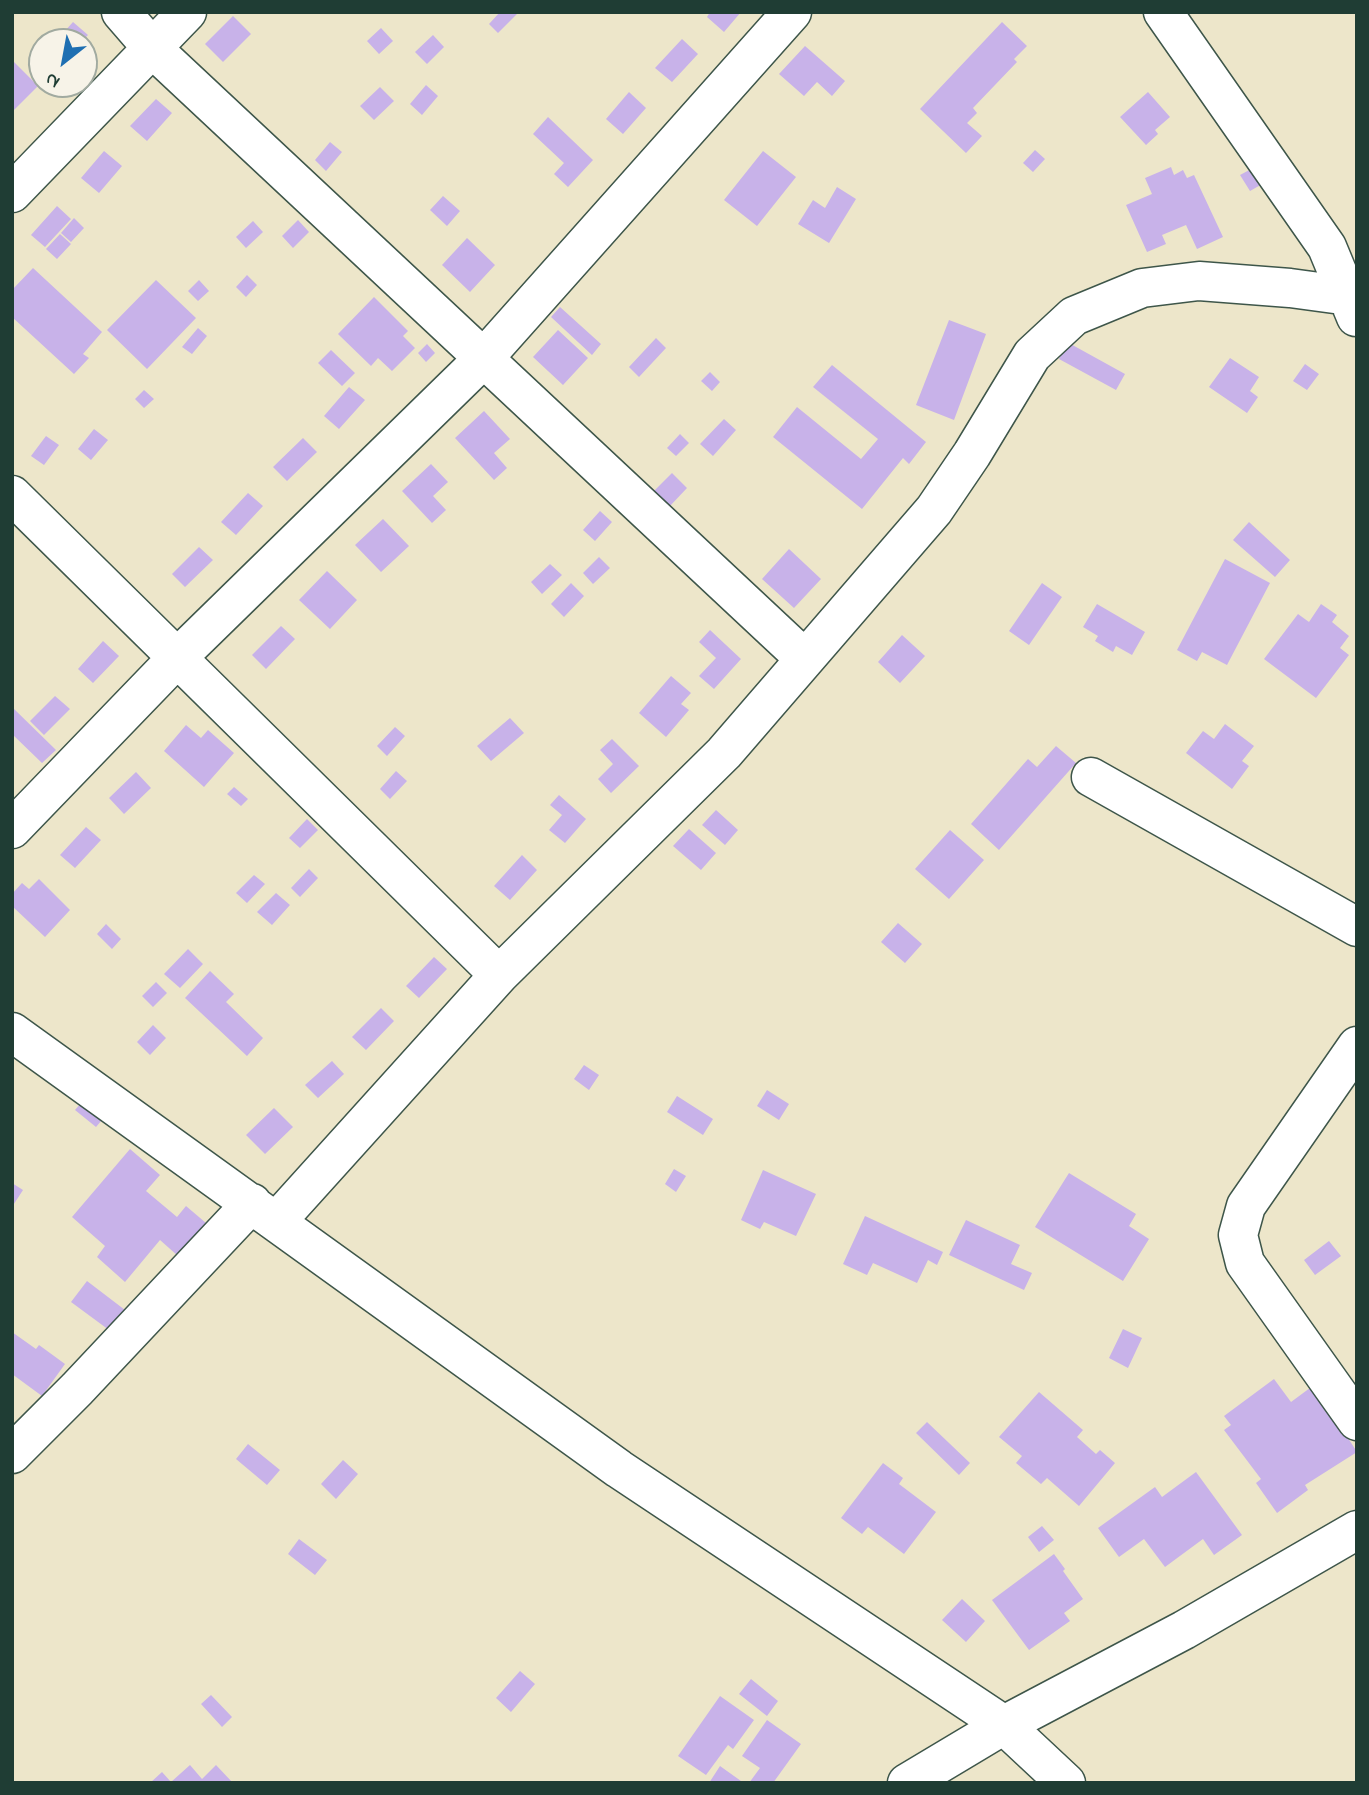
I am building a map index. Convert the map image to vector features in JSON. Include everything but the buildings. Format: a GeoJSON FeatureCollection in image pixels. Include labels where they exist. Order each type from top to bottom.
{"type":"FeatureCollection","features":[{"type":"Feature","properties":{"kind":"street"},"geometry":{"type":"LineString","coordinates":[[121,12],[153,49],[805,659]]}},
{"type":"Feature","properties":{"kind":"street"},"geometry":{"type":"LineString","coordinates":[[12,193],[187,12]]}},
{"type":"Feature","properties":{"kind":"street"},"geometry":{"type":"LineString","coordinates":[[12,829],[178,657],[483,359],[792,12]]}},
{"type":"Feature","properties":{"kind":"street"},"geometry":{"type":"LineString","coordinates":[[1163,12],[1327,247],[1353,307]]}},
{"type":"Feature","properties":{"kind":"street"},"geometry":{"type":"LineString","coordinates":[[12,1454],[264,1213],[499,975],[724,753],[934,510],[972,454],[1032,355],[1074,316],[1142,288],[1199,281],[1290,288],[1353,307]]}},
{"type":"Feature","properties":{"kind":"street"},"geometry":{"type":"LineString","coordinates":[[12,495],[499,975]]}},
{"type":"Feature","properties":{"kind":"street"},"geometry":{"type":"LineString","coordinates":[[1091,777],[1357,927]]}},
{"type":"Feature","properties":{"kind":"street"},"geometry":{"type":"LineString","coordinates":[[12,1032],[619,1469],[1004,1725],[1066,1783]]}},
{"type":"Feature","properties":{"kind":"street"},"geometry":{"type":"LineString","coordinates":[[1357,1046],[1246,1206],[1238,1236],[1245,1263],[1357,1421]]}},
{"type":"Feature","properties":{"kind":"street"},"geometry":{"type":"LineString","coordinates":[[907,1783],[1004,1725],[1184,1630],[1357,1530]]}}]}
